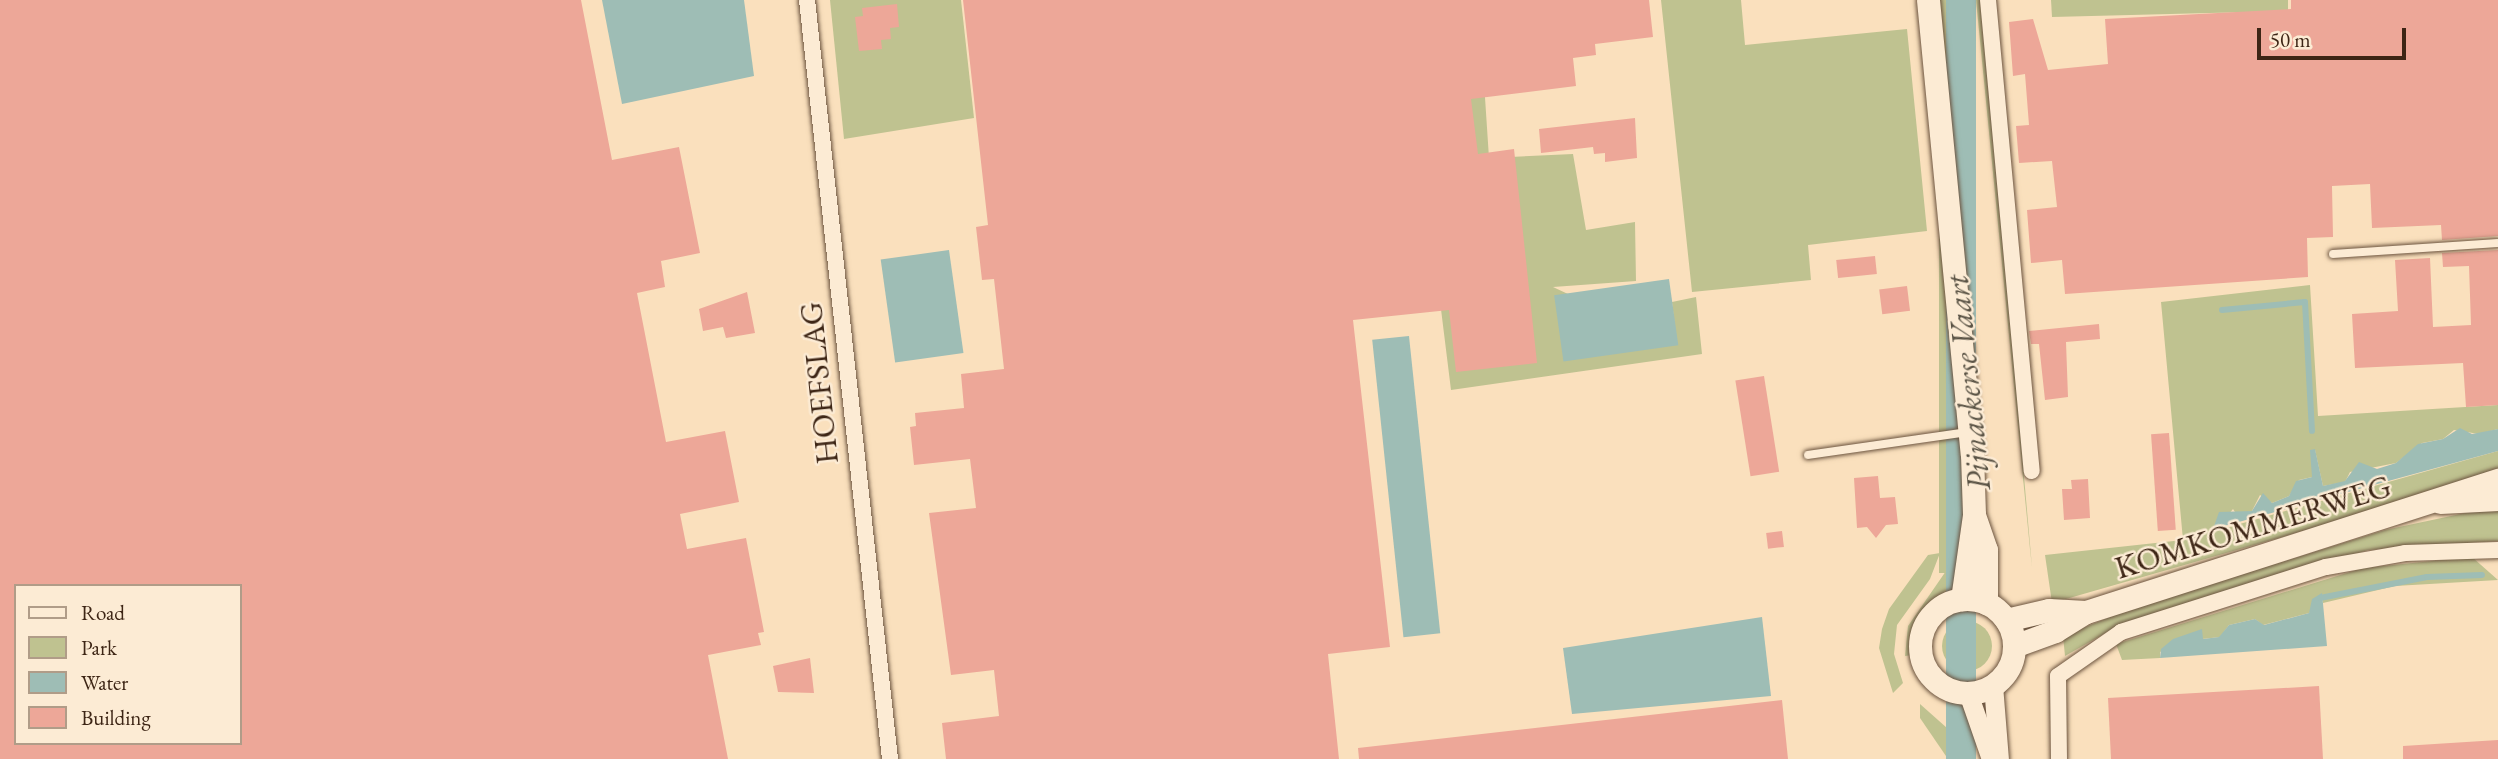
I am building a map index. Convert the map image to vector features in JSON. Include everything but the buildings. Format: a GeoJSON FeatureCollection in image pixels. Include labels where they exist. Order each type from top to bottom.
{"type":"FeatureCollection","features":[{"type":"Feature","properties":{"kind":"main road"},"geometry":{"type":"LineString","coordinates":[[1928,0],[1969,431],[1973,515],[1962,599]]}},
{"type":"Feature","properties":{"kind":"main road","name":"KOMKOMMERWEG"},"geometry":{"type":"LineString","coordinates":[[2014,646],[2086,612],[2440,502],[2467,487],[2498,480]]}},
{"type":"Feature","properties":{"kind":"main road","name":"KOMKOMMERWEG"},"geometry":{"type":"LineString","coordinates":[[2440,502],[2498,499]]}},
{"type":"Feature","properties":{"kind":"main road"},"geometry":{"type":"LineString","coordinates":[[1973,515],[1986,550],[1997,612],[2014,646],[1999,679],[1968,693],[1938,683],[1920,653],[1930,617],[1962,599],[1997,612]]}},
{"type":"Feature","properties":{"kind":"main road","name":"KOMKOMMERWEG"},"geometry":{"type":"LineString","coordinates":[[1997,612],[2086,612]]}},
{"type":"Feature","properties":{"kind":"street","name":"HOEFSLAG"},"geometry":{"type":"LineString","coordinates":[[807,0],[890,759]]}},
{"type":"Feature","properties":{"kind":"street"},"geometry":{"type":"LineString","coordinates":[[1988,0],[2032,471]]}},
{"type":"Feature","properties":{"kind":"street","name":"KOMKOMMERWEG"},"geometry":{"type":"LineString","coordinates":[[2059,759],[2058,676],[2121,632],[2326,567],[2405,553],[2498,550]]}},
{"type":"Feature","properties":{"kind":"street"},"geometry":{"type":"LineString","coordinates":[[1999,679],[1999,759]]}},
{"type":"Feature","properties":{"kind":"street"},"geometry":{"type":"LineString","coordinates":[[1968,693],[1991,759]]}},
{"type":"Feature","properties":{"kind":"lane"},"geometry":{"type":"LineString","coordinates":[[2333,254],[2498,243]]}},
{"type":"Feature","properties":{"kind":"lane"},"geometry":{"type":"LineString","coordinates":[[1808,455],[1969,431]]}},
{"type":"Feature","properties":{"kind":"green space"},"geometry":{"type":"Polygon","coordinates":[[[830,0],[961,0],[974,118],[844,139],[830,0]]]}},
{"type":"Feature","properties":{"kind":"green space"},"geometry":{"type":"Polygon","coordinates":[[[1661,0],[1741,0],[1745,45],[1907,29],[1927,231],[1808,245],[1811,280],[1692,292],[1661,0]]]}},
{"type":"Feature","properties":{"kind":"green space"},"geometry":{"type":"Polygon","coordinates":[[[1939,0],[1946,0],[1946,573],[1939,573],[1939,0]]]}},
{"type":"Feature","properties":{"kind":"green space"},"geometry":{"type":"Polygon","coordinates":[[[1976,0],[1982,0],[2032,567],[2030,549],[1976,0]]]}},
{"type":"Feature","properties":{"kind":"green space"},"geometry":{"type":"Polygon","coordinates":[[[2051,0],[2288,0],[2288,11],[2052,17],[2051,0]]]}},
{"type":"Feature","properties":{"kind":"green space"},"geometry":{"type":"Polygon","coordinates":[[[1482,52],[1489,158],[1573,154],[1586,230],[1635,222],[1636,281],[1553,287],[1677,345],[1672,302],[1696,297],[1702,354],[1451,390],[1410,59],[1482,52]]]}},
{"type":"Feature","properties":{"kind":"green space"},"geometry":{"type":"Polygon","coordinates":[[[2310,285],[2318,416],[2498,405],[2498,429],[2479,434],[2454,430],[2443,439],[2422,443],[2396,463],[2350,472],[2345,482],[2323,486],[2315,450],[2312,477],[2299,480],[2289,496],[2272,503],[2260,495],[2252,511],[2237,515],[2233,509],[2215,531],[2498,451],[2498,475],[2052,603],[2045,555],[2183,540],[2161,302],[2310,285]]]}},
{"type":"Feature","properties":{"kind":"green space"},"geometry":{"type":"Polygon","coordinates":[[[1960,462],[1954,584],[1923,616],[1913,655],[1905,656],[1908,626],[1946,571],[1960,462]]]}},
{"type":"Feature","properties":{"kind":"green space"},"geometry":{"type":"Polygon","coordinates":[[[2498,506],[2498,541],[2368,550],[2109,631],[2065,656],[2063,636],[2130,609],[2385,530],[2498,506]]]}},
{"type":"Feature","properties":{"kind":"green space"},"geometry":{"type":"Polygon","coordinates":[[[1940,553],[1930,579],[1897,625],[1894,654],[1903,683],[1893,693],[1879,648],[1882,629],[1889,609],[1928,555],[1940,553]]]}},
{"type":"Feature","properties":{"kind":"green space"},"geometry":{"type":"Polygon","coordinates":[[[2472,557],[2498,580],[2395,586],[2323,603],[2322,594],[2309,613],[2263,625],[2255,619],[2229,625],[2220,637],[2202,639],[2202,630],[2160,652],[2160,658],[2122,660],[2116,644],[2363,568],[2472,557]]]}},
{"type":"Feature","properties":{"kind":"green space"},"geometry":{"type":"Polygon","coordinates":[[[1967,621],[1985,628],[1992,646],[1985,664],[1967,671],[1949,664],[1942,646],[1949,628],[1967,621]]]}},
{"type":"Feature","properties":{"kind":"green space"},"geometry":{"type":"Polygon","coordinates":[[[1920,704],[1947,728],[1958,759],[1948,759],[1920,718],[1920,704]]]}},
{"type":"Feature","properties":{"kind":"water"},"geometry":{"type":"Polygon","coordinates":[[[602,0],[744,0],[754,76],[622,104],[602,0]]]}},
{"type":"Feature","properties":{"kind":"water","name":"Pijnackerse Vaart"},"geometry":{"type":"Polygon","coordinates":[[[1946,0],[1976,0],[1976,759],[1946,759],[1946,0]]]}},
{"type":"Feature","properties":{"kind":"water"},"geometry":{"type":"Polygon","coordinates":[[[949,250],[963,353],[895,363],[881,260],[949,250]]]}},
{"type":"Feature","properties":{"kind":"water"},"geometry":{"type":"Polygon","coordinates":[[[1669,279],[1678,345],[1563,361],[1554,295],[1669,279]]]}},
{"type":"Feature","properties":{"kind":"water"},"geometry":{"type":"Polygon","coordinates":[[[1409,336],[1440,633],[1403,637],[1372,340],[1409,336]]]}},
{"type":"Feature","properties":{"kind":"water"},"geometry":{"type":"Polygon","coordinates":[[[2460,428],[2472,434],[2498,429],[2498,451],[2213,529],[2219,512],[2252,511],[2263,493],[2272,503],[2289,496],[2296,481],[2312,477],[2310,450],[2315,449],[2323,486],[2345,481],[2359,462],[2377,469],[2396,463],[2418,444],[2443,439],[2460,428]]]}},
{"type":"Feature","properties":{"kind":"water"},"geometry":{"type":"Polygon","coordinates":[[[2322,593],[2327,646],[2160,658],[2161,649],[2173,639],[2202,629],[2203,639],[2219,637],[2229,625],[2255,619],[2264,625],[2309,613],[2312,599],[2322,593]]]}},
{"type":"Feature","properties":{"kind":"water"},"geometry":{"type":"Polygon","coordinates":[[[1762,617],[1771,696],[1572,714],[1563,648],[1762,617]]]}},
{"type":"Feature","properties":{"kind":"pier"},"geometry":{"type":"Polygon","coordinates":[[[2035,566],[2049,731],[2013,735],[1998,569],[2035,566]]]}},
{"type":"Feature","properties":{"kind":"waterway"},"geometry":{"type":"LineString","coordinates":[[2222,310],[2305,302],[2312,431]]}},
{"type":"Feature","properties":{"kind":"waterway"},"geometry":{"type":"LineString","coordinates":[[2320,598],[2427,577],[2482,575]]}}]}
